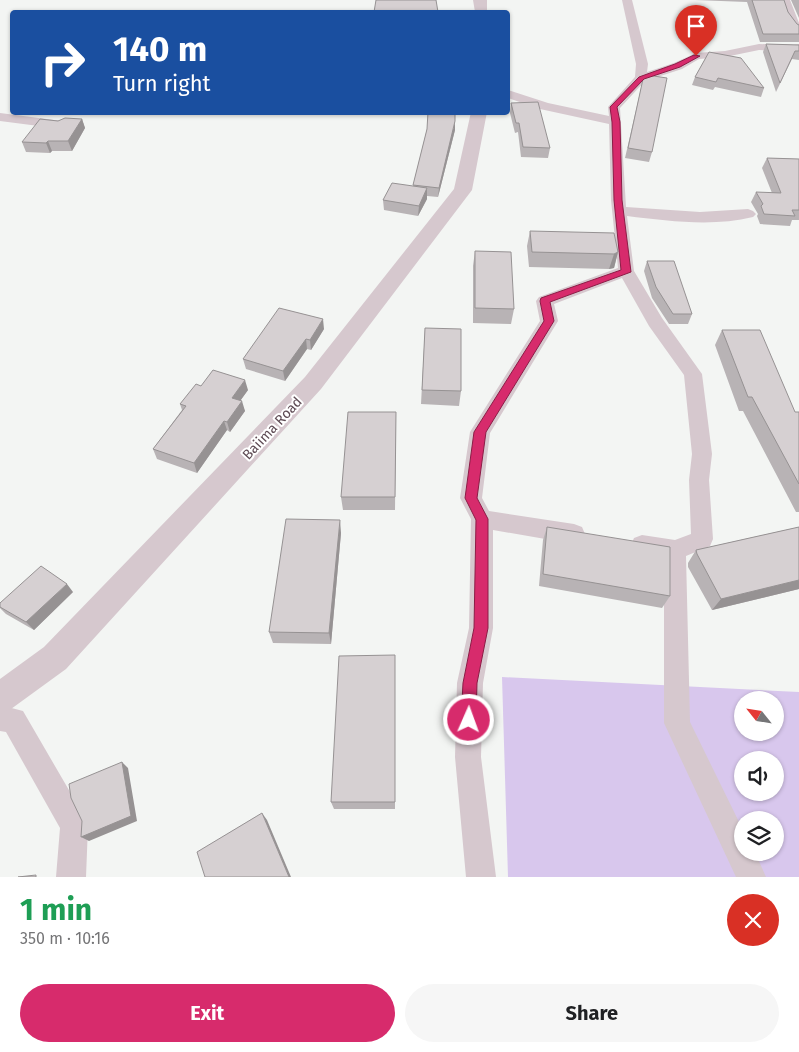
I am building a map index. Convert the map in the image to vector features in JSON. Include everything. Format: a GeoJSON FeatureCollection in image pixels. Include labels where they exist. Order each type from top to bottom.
{"type":"FeatureCollection","features":[{"type":"Feature","properties":{"kind":"street"},"geometry":{"type":"LineString","coordinates":[[627,0],[642,64],[641,78]]}},
{"type":"Feature","properties":{"kind":"street"},"geometry":{"type":"LineString","coordinates":[[785,0],[794,24],[799,30]]}},
{"type":"Feature","properties":{"kind":"street"},"geometry":{"type":"LineString","coordinates":[[626,542],[674,550],[702,539],[699,480],[702,454],[693,374],[656,322],[626,272],[618,200],[614,107],[641,78],[678,66],[696,56],[725,54],[758,47],[795,49],[799,47]]}},
{"type":"Feature","properties":{"kind":"street"},"geometry":{"type":"LineString","coordinates":[[510,95],[546,106],[616,122]]}},
{"type":"Feature","properties":{"kind":"street","name":"Baiima Road"},"geometry":{"type":"LineString","coordinates":[[0,698],[55,658],[313,383],[463,190],[478,115]]}},
{"type":"Feature","properties":{"kind":"street"},"geometry":{"type":"LineString","coordinates":[[0,117],[62,125]]}},
{"type":"Feature","properties":{"kind":"street"},"geometry":{"type":"LineString","coordinates":[[620,211],[673,217],[717,218],[748,214]]}},
{"type":"Feature","properties":{"kind":"street"},"geometry":{"type":"LineString","coordinates":[[481,877],[468,757],[470,683],[481,628],[482,519],[471,498],[480,432],[549,321],[545,301],[626,272]]}},
{"type":"Feature","properties":{"kind":"street"},"geometry":{"type":"LineString","coordinates":[[482,519],[598,538]]}},
{"type":"Feature","properties":{"kind":"street"},"geometry":{"type":"LineString","coordinates":[[674,550],[677,723],[751,877]]}},
{"type":"Feature","properties":{"kind":"street"},"geometry":{"type":"LineString","coordinates":[[0,718],[14,720],[74,826],[71,877]]}},
{"type":"Feature","properties":{"kind":"shaded area"},"geometry":{"type":"Polygon","coordinates":[[[502,677],[779,691],[734,691],[734,741],[784,741],[784,691],[799,692],[799,877],[508,877],[502,677]]]}},
{"type":"Feature","properties":{"kind":"building"},"geometry":{"type":"Polygon","coordinates":[[[376,0],[436,0],[438,10],[374,10],[376,0]]]}},
{"type":"Feature","properties":{"kind":"building"},"geometry":{"type":"Polygon","coordinates":[[[752,0],[784,0],[788,12],[799,25],[799,34],[763,34],[752,0]]]}},
{"type":"Feature","properties":{"kind":"building"},"geometry":{"type":"Polygon","coordinates":[[[766,44],[799,45],[799,51],[795,51],[780,83],[766,44]]]}},
{"type":"Feature","properties":{"kind":"building"},"geometry":{"type":"Polygon","coordinates":[[[709,52],[741,58],[764,88],[718,78],[716,82],[695,77],[709,52]]]}},
{"type":"Feature","properties":{"kind":"building"},"geometry":{"type":"Polygon","coordinates":[[[647,75],[667,78],[652,152],[628,148],[643,79],[647,75]]]}},
{"type":"Feature","properties":{"kind":"building"},"geometry":{"type":"Polygon","coordinates":[[[538,102],[550,148],[523,147],[519,123],[516,123],[511,103],[538,102]]]}},
{"type":"Feature","properties":{"kind":"building"},"geometry":{"type":"Polygon","coordinates":[[[428,115],[455,115],[439,188],[413,185],[427,129],[428,115]]]}},
{"type":"Feature","properties":{"kind":"building"},"geometry":{"type":"Polygon","coordinates":[[[65,118],[82,119],[68,141],[48,141],[46,143],[22,142],[40,119],[58,121],[65,118]]]}},
{"type":"Feature","properties":{"kind":"building"},"geometry":{"type":"Polygon","coordinates":[[[767,158],[799,159],[799,210],[792,210],[795,216],[764,214],[761,206],[763,204],[756,192],[781,193],[767,158]]]}},
{"type":"Feature","properties":{"kind":"building"},"geometry":{"type":"Polygon","coordinates":[[[392,183],[427,188],[419,206],[383,200],[392,183]]]}},
{"type":"Feature","properties":{"kind":"building"},"geometry":{"type":"Polygon","coordinates":[[[530,231],[614,233],[618,252],[614,254],[532,252],[530,231]]]}},
{"type":"Feature","properties":{"kind":"building"},"geometry":{"type":"Polygon","coordinates":[[[475,251],[511,252],[514,309],[475,308],[475,251]]]}},
{"type":"Feature","properties":{"kind":"building"},"geometry":{"type":"Polygon","coordinates":[[[647,261],[674,261],[692,314],[673,314],[656,287],[647,261]]]}},
{"type":"Feature","properties":{"kind":"building"},"geometry":{"type":"Polygon","coordinates":[[[279,308],[323,319],[310,340],[306,339],[283,371],[243,359],[279,308]]]}},
{"type":"Feature","properties":{"kind":"building"},"geometry":{"type":"Polygon","coordinates":[[[425,328],[461,329],[461,391],[422,390],[425,328]]]}},
{"type":"Feature","properties":{"kind":"building"},"geometry":{"type":"Polygon","coordinates":[[[722,330],[760,330],[795,412],[799,412],[799,484],[752,397],[748,397],[722,330]]]}},
{"type":"Feature","properties":{"kind":"building"},"geometry":{"type":"Polygon","coordinates":[[[213,370],[245,380],[232,398],[242,401],[227,422],[224,421],[194,463],[153,449],[186,406],[180,404],[196,384],[201,386],[213,370]]]}},
{"type":"Feature","properties":{"kind":"building"},"geometry":{"type":"Polygon","coordinates":[[[348,412],[396,412],[395,497],[341,497],[348,412]]]}},
{"type":"Feature","properties":{"kind":"building"},"geometry":{"type":"Polygon","coordinates":[[[286,519],[340,520],[329,633],[269,632],[286,519]]]}},
{"type":"Feature","properties":{"kind":"building"},"geometry":{"type":"Polygon","coordinates":[[[547,527],[670,547],[670,596],[543,574],[547,527]]]}},
{"type":"Feature","properties":{"kind":"building"},"geometry":{"type":"Polygon","coordinates":[[[799,527],[799,580],[721,599],[696,550],[799,527]]]}},
{"type":"Feature","properties":{"kind":"building"},"geometry":{"type":"Polygon","coordinates":[[[41,566],[67,584],[26,622],[0,607],[0,603],[41,566]]]}},
{"type":"Feature","properties":{"kind":"building"},"geometry":{"type":"Polygon","coordinates":[[[395,655],[395,802],[331,802],[339,656],[395,655]]]}},
{"type":"Feature","properties":{"kind":"building"},"geometry":{"type":"Polygon","coordinates":[[[122,762],[131,816],[81,837],[82,821],[71,798],[69,784],[122,762]]]}},
{"type":"Feature","properties":{"kind":"building"},"geometry":{"type":"Polygon","coordinates":[[[262,813],[289,877],[205,877],[197,852],[262,813]]]}},
{"type":"Feature","properties":{"kind":"building"},"geometry":{"type":"Polygon","coordinates":[[[36,875],[36,877],[18,877],[36,875]]]}},
{"type":"Feature","properties":{"kind":"route"},"geometry":{"type":"LineString","coordinates":[[469,720],[470,683],[481,628],[482,519],[471,498],[480,432],[549,321],[545,301],[626,272],[618,200],[614,107],[641,78],[678,66],[696,56]]}}]}
